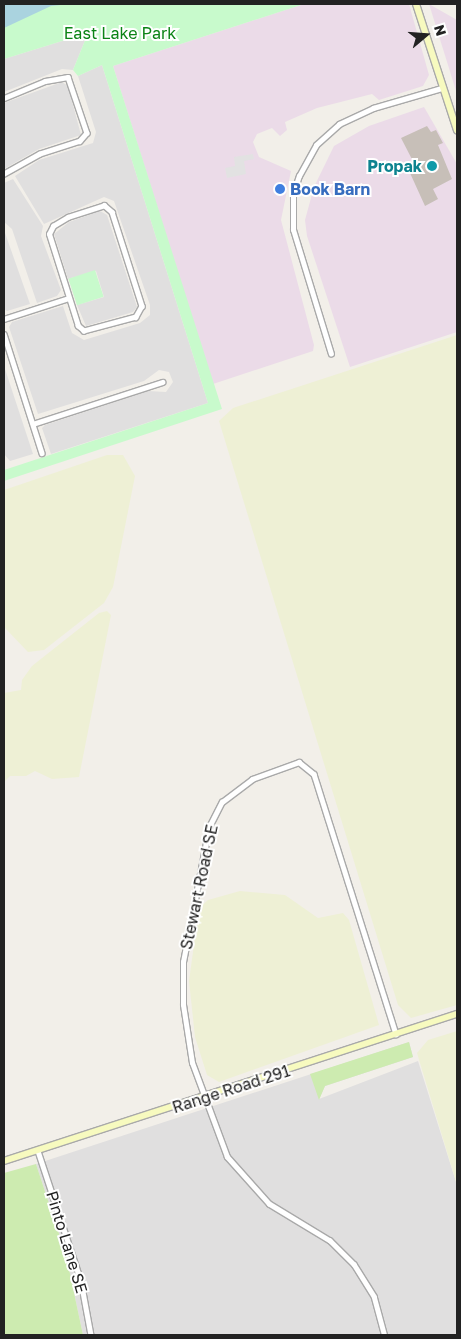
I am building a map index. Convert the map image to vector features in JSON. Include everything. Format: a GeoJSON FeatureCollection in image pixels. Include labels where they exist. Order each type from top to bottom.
{"type":"FeatureCollection","features":[{"type":"Feature","properties":{"kind":"street"},"geometry":{"type":"LineString","coordinates":[[416,4],[457,130]]}},
{"type":"Feature","properties":{"kind":"street"},"geometry":{"type":"LineString","coordinates":[[4,98],[68,77],[87,133],[80,142],[40,154],[4,174]]}},
{"type":"Feature","properties":{"kind":"street"},"geometry":{"type":"LineString","coordinates":[[331,354],[294,237],[293,194],[299,176],[316,145],[340,124],[373,108],[442,88]]}},
{"type":"Feature","properties":{"kind":"street"},"geometry":{"type":"LineString","coordinates":[[104,205],[112,212],[142,310],[136,316],[84,331],[78,326],[69,298],[49,231],[68,217],[104,205]]}},
{"type":"Feature","properties":{"kind":"street"},"geometry":{"type":"LineString","coordinates":[[4,319],[69,298]]}},
{"type":"Feature","properties":{"kind":"street"},"geometry":{"type":"LineString","coordinates":[[4,334],[42,453]]}},
{"type":"Feature","properties":{"kind":"street"},"geometry":{"type":"LineString","coordinates":[[33,424],[162,382]]}},
{"type":"Feature","properties":{"kind":"street","name":"Stewart Road SE"},"geometry":{"type":"LineString","coordinates":[[202,1098],[186,1031],[183,962],[209,827],[222,802],[266,771],[299,762],[314,774],[396,1034]]}},
{"type":"Feature","properties":{"kind":"street","name":"Range Road 291"},"geometry":{"type":"LineString","coordinates":[[4,1162],[457,1014]]}},
{"type":"Feature","properties":{"kind":"street"},"geometry":{"type":"LineString","coordinates":[[202,1098],[227,1157],[256,1192],[330,1241],[362,1276],[374,1298],[384,1335]]}},
{"type":"Feature","properties":{"kind":"street","name":"Pinto Lane SE"},"geometry":{"type":"LineString","coordinates":[[38,1150],[80,1281],[91,1335]]}},
{"type":"Feature","properties":{"kind":"shaded area"},"geometry":{"type":"Polygon","coordinates":[[[304,4],[409,4],[429,75],[423,86],[379,100],[372,94],[317,108],[285,122],[287,130],[280,136],[272,128],[257,134],[253,142],[259,157],[291,171],[281,220],[314,345],[313,351],[213,384],[113,66],[304,4]]]}},
{"type":"Feature","properties":{"kind":"shaded area"},"geometry":{"type":"Polygon","coordinates":[[[429,4],[457,20],[457,94],[429,4]]]}},
{"type":"Feature","properties":{"kind":"shaded area"},"geometry":{"type":"Polygon","coordinates":[[[88,33],[73,70],[62,69],[4,92],[4,59],[88,33]]]}},
{"type":"Feature","properties":{"kind":"shaded area"},"geometry":{"type":"Polygon","coordinates":[[[102,65],[208,403],[51,454],[42,428],[45,425],[148,391],[166,392],[173,382],[169,372],[159,370],[144,381],[38,414],[9,327],[12,322],[63,306],[72,333],[84,340],[140,323],[150,315],[150,305],[114,201],[104,197],[44,224],[15,176],[39,160],[93,143],[96,132],[78,76],[102,65]]]}},
{"type":"Feature","properties":{"kind":"shaded area"},"geometry":{"type":"Polygon","coordinates":[[[62,82],[68,86],[81,135],[39,149],[4,169],[4,103],[62,82]]]}},
{"type":"Feature","properties":{"kind":"shaded area"},"geometry":{"type":"Polygon","coordinates":[[[424,107],[457,164],[457,332],[350,367],[307,236],[305,220],[314,187],[334,146],[369,126],[424,107]]]}},
{"type":"Feature","properties":{"kind":"shaded area"},"geometry":{"type":"Polygon","coordinates":[[[253,154],[254,159],[244,161],[246,174],[227,178],[225,168],[235,166],[234,157],[253,154]]]}},
{"type":"Feature","properties":{"kind":"shaded area"},"geometry":{"type":"Polygon","coordinates":[[[13,179],[43,226],[41,236],[61,290],[57,296],[37,303],[12,229],[4,222],[4,183],[13,179]]]}},
{"type":"Feature","properties":{"kind":"shaded area"},"geometry":{"type":"Polygon","coordinates":[[[100,211],[107,215],[137,307],[133,312],[86,326],[77,305],[104,297],[96,271],[68,279],[54,234],[69,222],[100,211]]]}},
{"type":"Feature","properties":{"kind":"shaded area"},"geometry":{"type":"Polygon","coordinates":[[[4,230],[30,304],[7,311],[4,309],[4,230]]]}},
{"type":"Feature","properties":{"kind":"shaded area"},"geometry":{"type":"Polygon","coordinates":[[[4,366],[33,454],[10,461],[4,454],[4,366]]]}},
{"type":"Feature","properties":{"kind":"shaded area"},"geometry":{"type":"Polygon","coordinates":[[[409,1042],[413,1057],[325,1086],[319,1099],[418,1061],[457,1185],[457,1335],[83,1335],[66,1255],[36,1164],[409,1042]]]}},
{"type":"Feature","properties":{"kind":"green space","name":"East Lake Park"},"geometry":{"type":"Polygon","coordinates":[[[4,4],[304,4],[113,66],[222,409],[4,481],[4,470],[208,403],[102,65],[78,76],[73,70],[88,33],[4,59],[4,4]]]}},
{"type":"Feature","properties":{"kind":"green space"},"geometry":{"type":"Polygon","coordinates":[[[95,270],[104,297],[77,305],[68,279],[95,270]]]}},
{"type":"Feature","properties":{"kind":"green space"},"geometry":{"type":"Polygon","coordinates":[[[457,335],[457,1005],[411,1018],[398,1005],[219,421],[233,408],[457,335]]]}},
{"type":"Feature","properties":{"kind":"green space"},"geometry":{"type":"Polygon","coordinates":[[[107,455],[123,455],[135,476],[113,587],[104,603],[44,650],[28,652],[4,627],[4,490],[107,455]]]}},
{"type":"Feature","properties":{"kind":"green space"},"geometry":{"type":"Polygon","coordinates":[[[107,611],[111,615],[79,777],[52,779],[35,771],[26,776],[10,776],[4,782],[4,693],[21,690],[22,680],[32,666],[99,613],[107,611]]]}},
{"type":"Feature","properties":{"kind":"green space"},"geometry":{"type":"Polygon","coordinates":[[[240,891],[285,895],[318,918],[343,913],[349,920],[379,1025],[219,1082],[207,1075],[195,1037],[189,981],[199,908],[208,900],[240,891]]]}},
{"type":"Feature","properties":{"kind":"green space"},"geometry":{"type":"Polygon","coordinates":[[[457,1031],[457,1185],[417,1053],[428,1040],[457,1031]]]}},
{"type":"Feature","properties":{"kind":"green space"},"geometry":{"type":"Polygon","coordinates":[[[409,1042],[413,1057],[325,1086],[319,1100],[310,1074],[409,1042]]]}},
{"type":"Feature","properties":{"kind":"green space"},"geometry":{"type":"Polygon","coordinates":[[[36,1164],[66,1255],[83,1335],[4,1335],[4,1173],[36,1164]]]}},
{"type":"Feature","properties":{"kind":"water"},"geometry":{"type":"Polygon","coordinates":[[[4,4],[70,4],[51,6],[4,28],[4,4]]]}},
{"type":"Feature","properties":{"kind":"building","name":"Propak"},"geometry":{"type":"Polygon","coordinates":[[[427,126],[431,132],[436,130],[443,143],[438,145],[452,179],[433,189],[438,199],[425,206],[410,173],[417,169],[401,138],[427,126]]]}},
{"type":"Feature","properties":{"kind":"place","name":"Propak"},"geometry":{"type":"Point","coordinates":[432,166]}},
{"type":"Feature","properties":{"kind":"place","name":"Book Barn"},"geometry":{"type":"Point","coordinates":[280,189]}}]}
